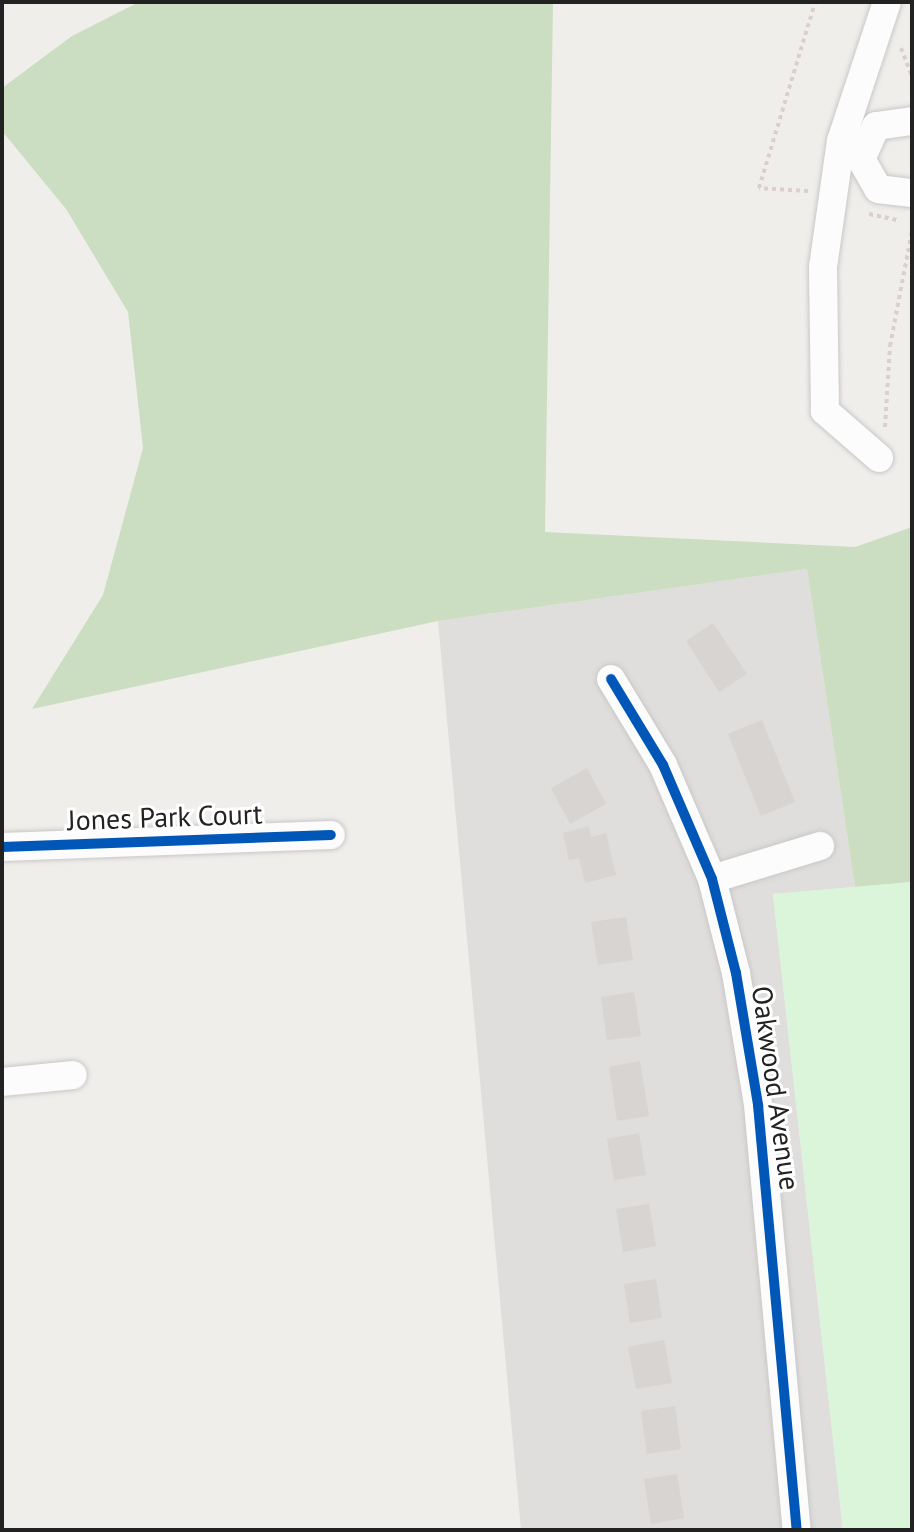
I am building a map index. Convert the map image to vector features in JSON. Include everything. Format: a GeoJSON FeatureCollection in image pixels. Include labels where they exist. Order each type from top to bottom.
{"type":"FeatureCollection","features":[{"type":"Feature","properties":{"kind":"street"},"geometry":{"type":"LineString","coordinates":[[879,458],[825,411],[821,375],[823,267],[887,2]]}},
{"type":"Feature","properties":{"kind":"street"},"geometry":{"type":"LineString","coordinates":[[857,127],[887,121],[912,121]]}},
{"type":"Feature","properties":{"kind":"street"},"geometry":{"type":"LineString","coordinates":[[857,127],[861,159],[869,181],[890,194],[912,193]]}},
{"type":"Feature","properties":{"kind":"street","name":"Oakwood Avenue"},"geometry":{"type":"LineString","coordinates":[[611,679],[663,765],[712,879],[736,973],[758,1105],[797,1530]]}},
{"type":"Feature","properties":{"kind":"street","name":"Jones Park Court"},"geometry":{"type":"LineString","coordinates":[[2,847],[331,835]]}},
{"type":"Feature","properties":{"kind":"street"},"geometry":{"type":"LineString","coordinates":[[712,879],[820,846]]}},
{"type":"Feature","properties":{"kind":"street"},"geometry":{"type":"LineString","coordinates":[[2,1082],[73,1075]]}},
{"type":"Feature","properties":{"kind":"path"},"geometry":{"type":"LineString","coordinates":[[808,191],[759,188],[815,2]]}},
{"type":"Feature","properties":{"kind":"path"},"geometry":{"type":"LineString","coordinates":[[897,35],[912,77]]}},
{"type":"Feature","properties":{"kind":"path"},"geometry":{"type":"LineString","coordinates":[[884,429],[890,346],[912,231]]}},
{"type":"Feature","properties":{"kind":"shaded area"},"geometry":{"type":"Polygon","coordinates":[[[807,569],[855,887],[773,894],[843,1530],[521,1530],[438,621],[807,569]]]}},
{"type":"Feature","properties":{"kind":"green space"},"geometry":{"type":"Polygon","coordinates":[[[139,2],[553,2],[545,532],[855,547],[912,527],[912,882],[855,887],[807,569],[438,621],[32,709],[103,595],[143,448],[128,312],[66,209],[2,131],[2,88],[72,36],[139,2]]]}},
{"type":"Feature","properties":{"kind":"green space"},"geometry":{"type":"Polygon","coordinates":[[[912,882],[912,1530],[843,1530],[773,894],[912,882]]]}},
{"type":"Feature","properties":{"kind":"building"},"geometry":{"type":"Polygon","coordinates":[[[713,623],[747,674],[719,692],[686,641],[713,623]]]}},
{"type":"Feature","properties":{"kind":"building"},"geometry":{"type":"Polygon","coordinates":[[[762,720],[795,802],[761,816],[728,734],[762,720]]]}},
{"type":"Feature","properties":{"kind":"building"},"geometry":{"type":"Polygon","coordinates":[[[587,768],[606,804],[570,824],[551,788],[587,768]]]}},
{"type":"Feature","properties":{"kind":"building"},"geometry":{"type":"Polygon","coordinates":[[[589,826],[591,837],[606,833],[616,875],[585,883],[579,858],[569,860],[563,833],[589,826]]]}},
{"type":"Feature","properties":{"kind":"building"},"geometry":{"type":"Polygon","coordinates":[[[626,917],[633,960],[598,965],[591,922],[626,917]]]}},
{"type":"Feature","properties":{"kind":"building"},"geometry":{"type":"Polygon","coordinates":[[[634,992],[641,1036],[607,1040],[601,997],[634,992]]]}},
{"type":"Feature","properties":{"kind":"building"},"geometry":{"type":"Polygon","coordinates":[[[640,1061],[649,1116],[617,1121],[609,1067],[640,1061]]]}},
{"type":"Feature","properties":{"kind":"building"},"geometry":{"type":"Polygon","coordinates":[[[639,1133],[646,1175],[614,1180],[607,1139],[639,1133]]]}},
{"type":"Feature","properties":{"kind":"building"},"geometry":{"type":"Polygon","coordinates":[[[649,1204],[656,1246],[623,1252],[616,1209],[649,1204]]]}},
{"type":"Feature","properties":{"kind":"building"},"geometry":{"type":"Polygon","coordinates":[[[656,1279],[662,1318],[630,1323],[624,1284],[656,1279]]]}},
{"type":"Feature","properties":{"kind":"building"},"geometry":{"type":"Polygon","coordinates":[[[664,1340],[672,1383],[636,1389],[628,1347],[664,1340]]]}},
{"type":"Feature","properties":{"kind":"building"},"geometry":{"type":"Polygon","coordinates":[[[675,1406],[681,1449],[647,1454],[641,1411],[675,1406]]]}},
{"type":"Feature","properties":{"kind":"building"},"geometry":{"type":"Polygon","coordinates":[[[677,1474],[684,1518],[651,1524],[644,1479],[677,1474]]]}},
{"type":"Feature","properties":{"kind":"cycle path"},"geometry":{"type":"LineString","coordinates":[[611,679],[663,765],[712,879],[736,973],[758,1105],[797,1530]]}},
{"type":"Feature","properties":{"kind":"cycle path"},"geometry":{"type":"LineString","coordinates":[[2,847],[331,835]]}}]}
